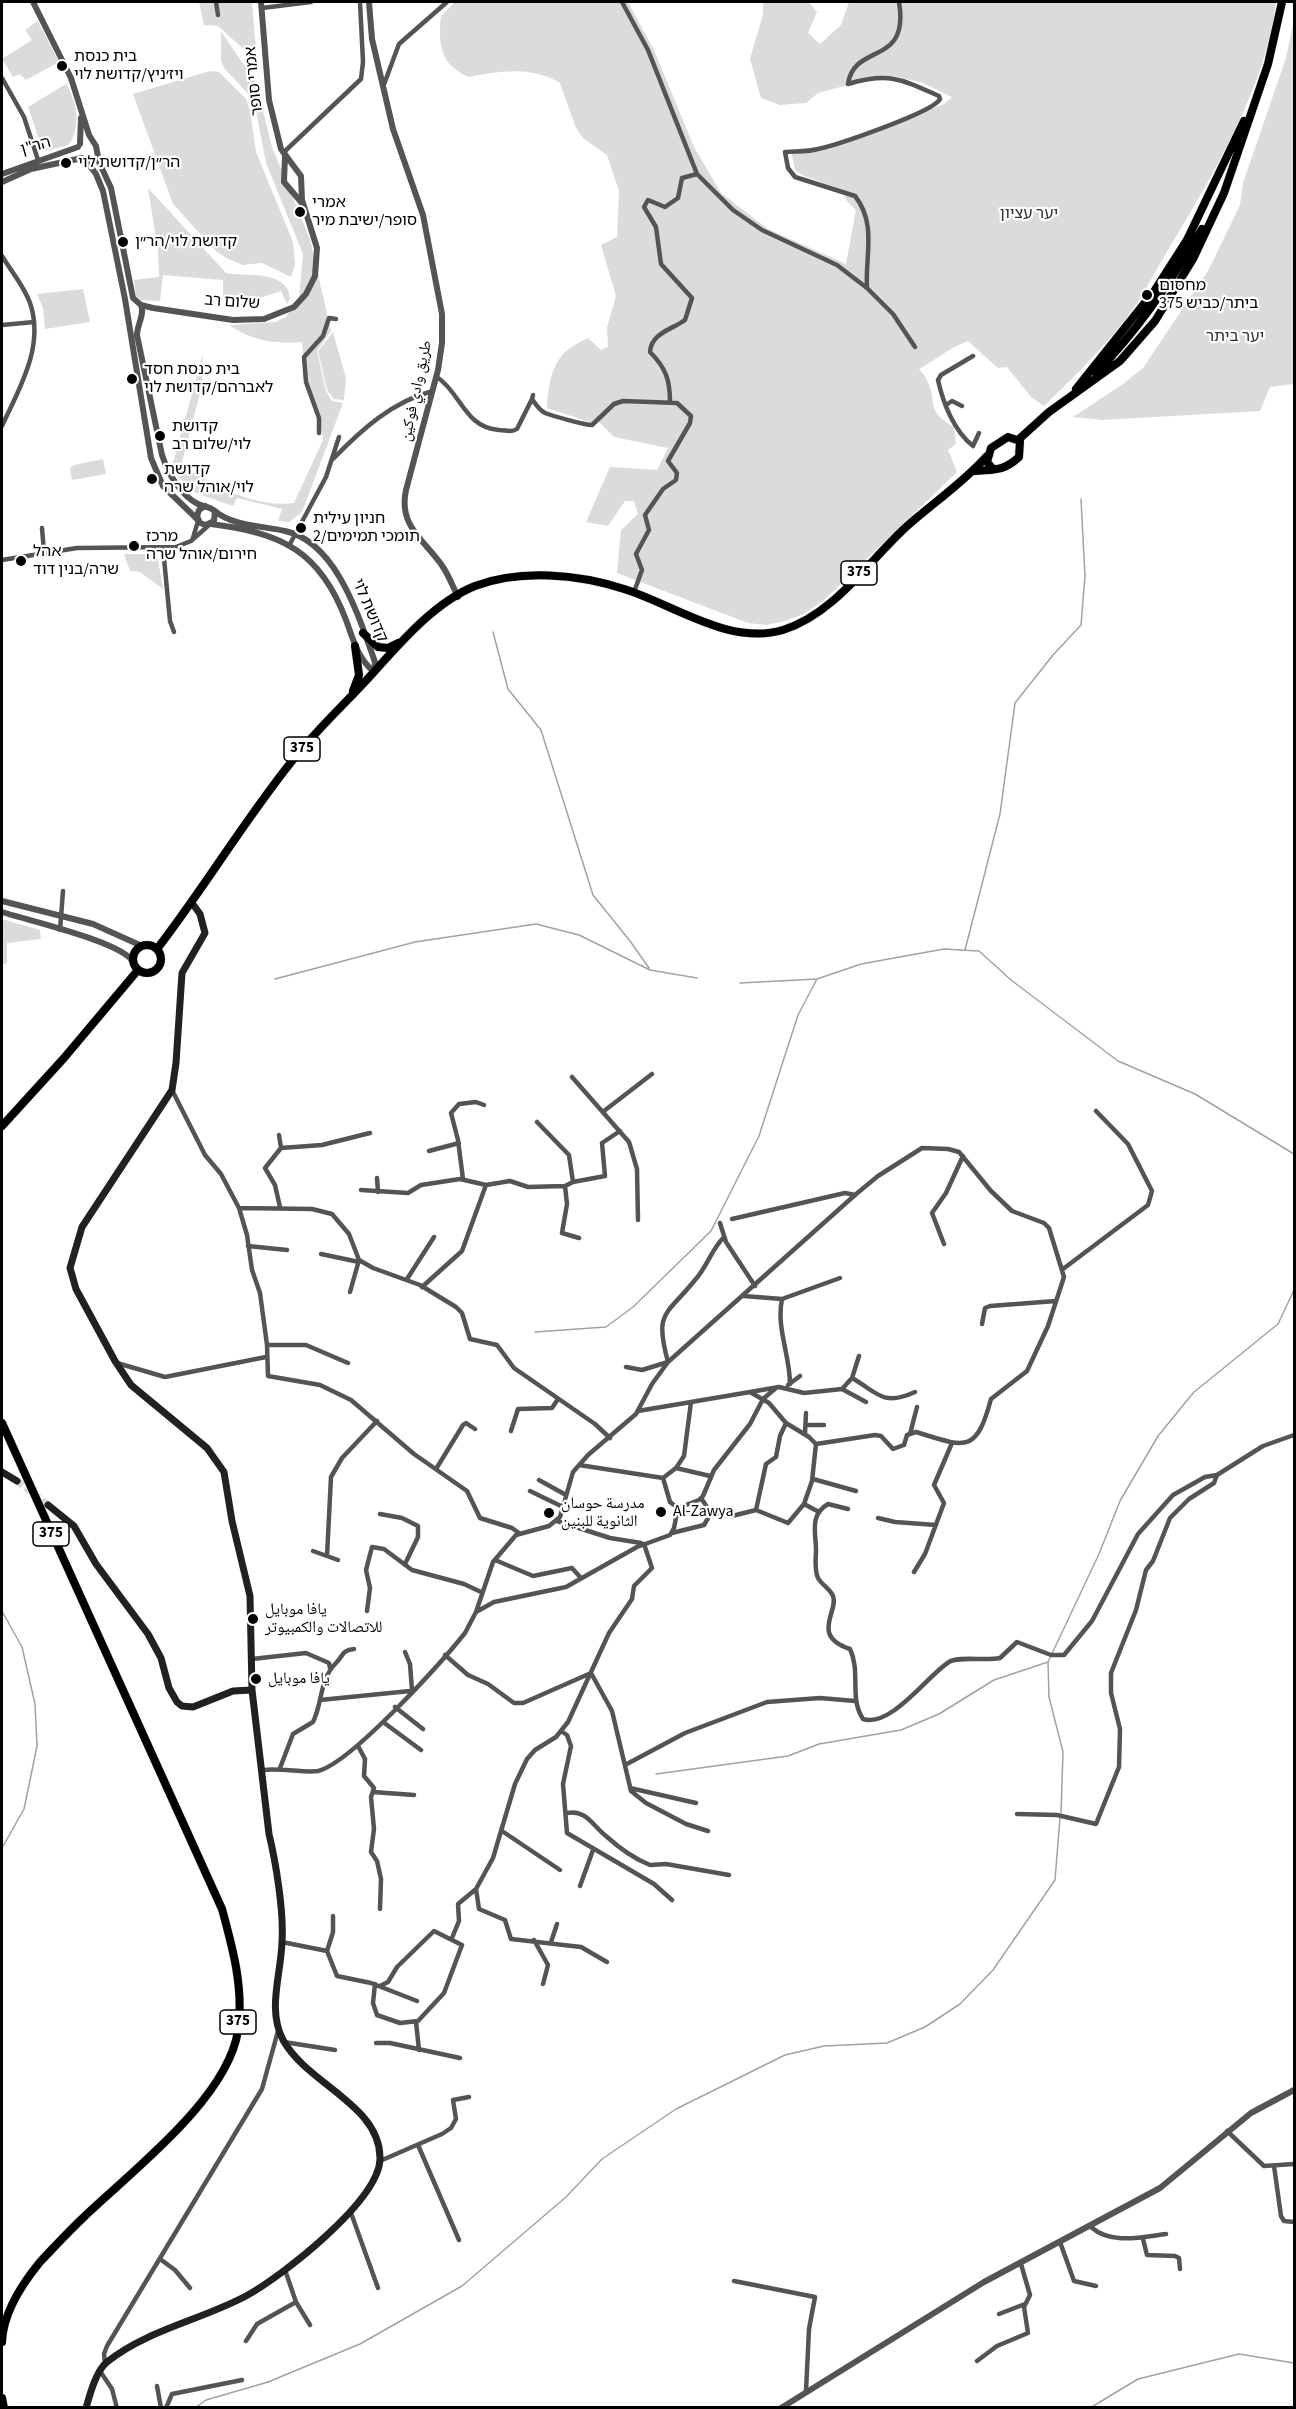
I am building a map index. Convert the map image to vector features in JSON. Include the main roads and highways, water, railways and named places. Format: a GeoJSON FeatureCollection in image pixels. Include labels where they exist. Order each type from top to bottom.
{"type":"FeatureCollection","features":[{"type":"Feature","properties":{"kind":"main road"},"geometry":{"type":"LineString","coordinates":[[1065,401],[1119,338],[1155,290],[1187,240],[1260,87],[1274,44],[1282,2]]}},
{"type":"Feature","properties":{"kind":"main road","name":"375"},"geometry":{"type":"LineString","coordinates":[[157,949],[290,763],[327,719],[404,639],[472,588],[495,579],[550,576],[587,579],[634,592],[726,629],[753,634],[783,630],[819,612],[903,530],[974,471],[991,448],[1008,436],[1018,440],[1080,390],[1124,344],[1164,292],[1224,193],[1260,87]]}},
{"type":"Feature","properties":{"kind":"main road"},"geometry":{"type":"LineString","coordinates":[[974,471],[1003,469],[1019,457],[1021,448],[1018,440]]}},
{"type":"Feature","properties":{"kind":"main road"},"geometry":{"type":"LineString","coordinates":[[987,456],[987,462],[993,469]]}},
{"type":"Feature","properties":{"kind":"main road"},"geometry":{"type":"LineString","coordinates":[[363,633],[375,646],[383,648],[404,639]]}},
{"type":"Feature","properties":{"kind":"main road"},"geometry":{"type":"LineString","coordinates":[[350,697],[359,675],[355,646]]}},
{"type":"Feature","properties":{"kind":"main road"},"geometry":{"type":"LineString","coordinates":[[86,2408],[105,2363],[140,2342],[246,2296],[285,2270],[351,2213],[378,2171],[380,2161],[378,2135],[367,2119],[308,2071],[284,2042],[278,2030],[275,1998],[282,1942],[252,1690],[248,1579],[232,1521],[224,1472],[207,1448],[131,1385],[116,1363],[76,1289],[70,1268],[72,1253],[82,1227],[172,1090],[182,973],[205,933],[200,914],[192,903]]}},
{"type":"Feature","properties":{"kind":"main road"},"geometry":{"type":"LineString","coordinates":[[142,946],[157,949],[161,962],[156,970],[146,974],[138,970],[133,962],[135,951],[142,946]]}},
{"type":"Feature","properties":{"kind":"main road"},"geometry":{"type":"LineString","coordinates":[[2,1126],[64,1058],[138,970]]}},
{"type":"Feature","properties":{"kind":"main road","name":"375"},"geometry":{"type":"LineString","coordinates":[[2,1423],[222,1909],[238,1968],[238,2032],[227,2061],[213,2084],[193,2115],[40,2262],[24,2282],[14,2302],[2,2342]]}},
{"type":"Feature","properties":{"kind":"main road"},"geometry":{"type":"LineString","coordinates":[[2,1472],[17,1481]]}},
{"type":"Feature","properties":{"kind":"main road"},"geometry":{"type":"LineString","coordinates":[[48,1505],[74,1526],[96,1564],[147,1634],[161,1659],[169,1688],[177,1702],[182,1706],[193,1707],[233,1691],[252,1690]]}},
{"type":"Feature","properties":{"kind":"main road"},"geometry":{"type":"LineString","coordinates":[[2,2398],[4,2408]]}},
{"type":"Feature","properties":{"kind":"waterway"},"geometry":{"type":"LineString","coordinates":[[965,950],[1000,814],[1015,703],[1053,655],[1081,625],[1085,576],[1081,499]]}},
{"type":"Feature","properties":{"kind":"waterway"},"geometry":{"type":"LineString","coordinates":[[493,632],[508,689],[541,730],[593,895],[649,968]]}},
{"type":"Feature","properties":{"kind":"waterway"},"geometry":{"type":"LineString","coordinates":[[275,979],[415,942],[536,924],[579,935],[650,970],[697,978]]}},
{"type":"Feature","properties":{"kind":"waterway"},"geometry":{"type":"LineString","coordinates":[[740,983],[817,979],[861,964],[944,949],[979,951],[1011,980],[1118,1061],[1195,1094],[1294,1154]]}},
{"type":"Feature","properties":{"kind":"waterway"},"geometry":{"type":"LineString","coordinates":[[535,1332],[606,1327],[633,1307],[711,1231],[759,1136],[798,1015],[817,979]]}},
{"type":"Feature","properties":{"kind":"waterway"},"geometry":{"type":"LineString","coordinates":[[1061,1813],[1063,1752],[1049,1697],[1048,1662],[1099,1554],[1120,1501],[1158,1436],[1194,1392],[1278,1324],[1294,1290]]}},
{"type":"Feature","properties":{"kind":"waterway"},"geometry":{"type":"LineString","coordinates":[[2,1611],[22,1647],[35,1704],[37,1746],[24,1809],[2,1848]]}},
{"type":"Feature","properties":{"kind":"waterway"},"geometry":{"type":"LineString","coordinates":[[656,1774],[788,1756],[819,1744],[901,1730],[939,1714],[994,1680],[1048,1662]]}},
{"type":"Feature","properties":{"kind":"waterway"},"geometry":{"type":"LineString","coordinates":[[195,2408],[206,2400],[268,2382],[360,2344],[462,2286],[566,2197],[602,2159],[676,2109],[785,2055],[824,2046],[887,2043],[925,2027],[960,2004],[993,1970],[1055,1880],[1060,1818]]}},
{"type":"Feature","properties":{"kind":"waterway"},"geometry":{"type":"LineString","coordinates":[[1090,2408],[1138,2379],[1239,2354],[1294,2363]]}},
{"type":"Feature","properties":{"kind":"tunnel"},"geometry":{"type":"LineString","coordinates":[[17,1481],[48,1505]]}},
{"type":"Feature","properties":{"kind":"place","name":"בית כנסת ויז׳ניץ/קדושת לוי"},"geometry":{"type":"Point","coordinates":[62,66]}},
{"type":"Feature","properties":{"kind":"place","name":"הר״ן/קדושת לוי"},"geometry":{"type":"Point","coordinates":[66,163]}},
{"type":"Feature","properties":{"kind":"place","name":"אמרי סופר/ישיבת מיר"},"geometry":{"type":"Point","coordinates":[300,212]}},
{"type":"Feature","properties":{"kind":"place","name":"קדושת לוי/הר״ן"},"geometry":{"type":"Point","coordinates":[123,242]}},
{"type":"Feature","properties":{"kind":"place","name":"מחסום ביתר/כביש 375"},"geometry":{"type":"Point","coordinates":[1147,295]}},
{"type":"Feature","properties":{"kind":"place","name":"בית כנסת חסד לאברהם/קדושת לוי"},"geometry":{"type":"Point","coordinates":[132,379]}},
{"type":"Feature","properties":{"kind":"place","name":"קדושת לוי/שלום רב"},"geometry":{"type":"Point","coordinates":[160,436]}},
{"type":"Feature","properties":{"kind":"place","name":"קדושת לוי/אוהל שרה"},"geometry":{"type":"Point","coordinates":[152,479]}},
{"type":"Feature","properties":{"kind":"place","name":"חניון עילית 2/תומכי תמימים"},"geometry":{"type":"Point","coordinates":[301,528]}},
{"type":"Feature","properties":{"kind":"place","name":"מרכז חירום/אוהל שרה"},"geometry":{"type":"Point","coordinates":[134,546]}},
{"type":"Feature","properties":{"kind":"place","name":"אהל שרה/בנין דוד"},"geometry":{"type":"Point","coordinates":[21,561]}},
{"type":"Feature","properties":{"kind":"place","name":"Al-Zawya"},"geometry":{"type":"Point","coordinates":[661,1512]}},
{"type":"Feature","properties":{"kind":"place","name":"مدرسة حوسان الثانوية للبنين"},"geometry":{"type":"Point","coordinates":[549,1513]}},
{"type":"Feature","properties":{"kind":"place","name":"يافا موبايل للاتصالات والكمبيوتر"},"geometry":{"type":"Point","coordinates":[253,1619]}},
{"type":"Feature","properties":{"kind":"place","name":"يافا موبايل"},"geometry":{"type":"Point","coordinates":[256,1679]}},
{"type":"Feature","properties":{"kind":"park label","name":"יער עציון"},"geometry":{"type":"Point","coordinates":[1029,214]}},
{"type":"Feature","properties":{"kind":"park label","name":"יער ביתר"},"geometry":{"type":"Point","coordinates":[1235,337]}}]}
